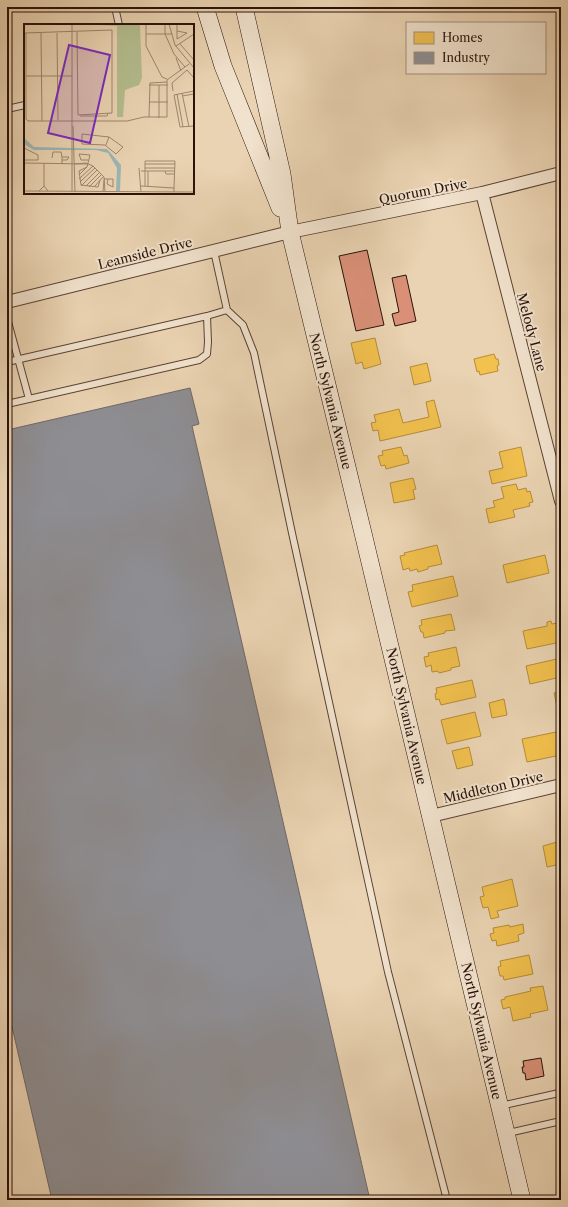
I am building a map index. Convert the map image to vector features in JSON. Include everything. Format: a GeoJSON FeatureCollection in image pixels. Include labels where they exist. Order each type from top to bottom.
{"type":"FeatureCollection","features":[{"type":"Feature","properties":{"kind":"street","name":"North Sylvania Avenue"},"geometry":{"type":"LineString","coordinates":[[205,7],[223,66],[290,232]]}},
{"type":"Feature","properties":{"kind":"street","name":"North Sylvania Avenue"},"geometry":{"type":"LineString","coordinates":[[244,7],[282,174],[290,232],[522,1200]]}},
{"type":"Feature","properties":{"kind":"street","name":"Quorum Drive"},"geometry":{"type":"LineString","coordinates":[[290,232],[482,193],[561,173]]}},
{"type":"Feature","properties":{"kind":"street","name":"Melody Lane"},"geometry":{"type":"LineString","coordinates":[[482,193],[561,501]]}},
{"type":"Feature","properties":{"kind":"street","name":"Leamside Drive"},"geometry":{"type":"LineString","coordinates":[[7,302],[290,232]]}},
{"type":"Feature","properties":{"kind":"street","name":"Middleton Drive"},"geometry":{"type":"LineString","coordinates":[[431,816],[561,785]]}},
{"type":"Feature","properties":{"kind":"lane"},"geometry":{"type":"LineString","coordinates":[[115,7],[119,24]]}},
{"type":"Feature","properties":{"kind":"lane"},"geometry":{"type":"LineString","coordinates":[[7,109],[24,105]]}},
{"type":"Feature","properties":{"kind":"lane"},"geometry":{"type":"LineString","coordinates":[[214,251],[227,310],[243,324],[254,352],[388,972],[447,1200]]}},
{"type":"Feature","properties":{"kind":"lane"},"geometry":{"type":"LineString","coordinates":[[7,362],[207,316],[227,310]]}},
{"type":"Feature","properties":{"kind":"lane"},"geometry":{"type":"LineString","coordinates":[[7,404],[199,360],[207,354],[207,316]]}},
{"type":"Feature","properties":{"kind":"lane"},"geometry":{"type":"LineString","coordinates":[[7,318],[29,399]]}},
{"type":"Feature","properties":{"kind":"lane"},"geometry":{"type":"LineString","coordinates":[[500,1107],[559,1093]]}},
{"type":"Feature","properties":{"kind":"lane"},"geometry":{"type":"LineString","coordinates":[[506,1134],[561,1121]]}},
{"type":"Feature","properties":{"kind":"building: Homes"},"geometry":{"type":"Polygon","coordinates":[[[561,272],[561,282],[558,282],[556,273],[561,272]]]}},
{"type":"Feature","properties":{"kind":"building: Homes"},"geometry":{"type":"Polygon","coordinates":[[[375,338],[381,364],[364,369],[362,362],[356,364],[351,343],[375,338]]]}},
{"type":"Feature","properties":{"kind":"building: Homes"},"geometry":{"type":"Polygon","coordinates":[[[494,354],[496,359],[498,359],[498,371],[480,375],[479,371],[477,372],[474,359],[494,354]]]}},
{"type":"Feature","properties":{"kind":"building: Homes"},"geometry":{"type":"Polygon","coordinates":[[[427,363],[431,381],[414,385],[410,367],[427,363]]]}},
{"type":"Feature","properties":{"kind":"building: Homes"},"geometry":{"type":"Polygon","coordinates":[[[434,400],[441,427],[380,441],[378,430],[373,431],[371,423],[376,422],[374,415],[399,409],[403,423],[429,417],[426,402],[434,400]]]}},
{"type":"Feature","properties":{"kind":"building: Homes"},"geometry":{"type":"Polygon","coordinates":[[[401,447],[404,456],[407,455],[409,463],[386,469],[385,465],[381,466],[378,456],[383,455],[382,451],[401,447]]]}},
{"type":"Feature","properties":{"kind":"building: Homes"},"geometry":{"type":"Polygon","coordinates":[[[521,447],[527,476],[492,484],[489,471],[503,468],[499,452],[521,447]]]}},
{"type":"Feature","properties":{"kind":"building: Homes"},"geometry":{"type":"Polygon","coordinates":[[[413,478],[416,489],[413,490],[415,499],[394,503],[390,483],[413,478]]]}},
{"type":"Feature","properties":{"kind":"building: Homes"},"geometry":{"type":"Polygon","coordinates":[[[516,484],[518,490],[526,488],[527,492],[530,491],[533,502],[529,503],[530,506],[513,510],[515,517],[489,523],[486,509],[495,507],[493,501],[504,498],[501,487],[516,484]]]}},
{"type":"Feature","properties":{"kind":"building: Homes"},"geometry":{"type":"Polygon","coordinates":[[[437,545],[442,564],[428,567],[428,569],[418,572],[417,569],[410,571],[409,568],[403,570],[400,556],[405,555],[404,553],[437,545]]]}},
{"type":"Feature","properties":{"kind":"building: Homes"},"geometry":{"type":"Polygon","coordinates":[[[545,555],[549,573],[507,583],[503,565],[545,555]]]}},
{"type":"Feature","properties":{"kind":"building: Homes"},"geometry":{"type":"Polygon","coordinates":[[[453,576],[458,596],[412,607],[408,592],[413,591],[412,585],[453,576]]]}},
{"type":"Feature","properties":{"kind":"building: Homes"},"geometry":{"type":"Polygon","coordinates":[[[451,614],[455,630],[445,631],[445,633],[424,638],[423,632],[421,632],[419,626],[422,625],[421,620],[451,614]]]}},
{"type":"Feature","properties":{"kind":"building: Homes"},"geometry":{"type":"Polygon","coordinates":[[[551,621],[552,624],[557,623],[561,642],[527,649],[523,631],[547,626],[547,622],[551,621]]]}},
{"type":"Feature","properties":{"kind":"building: Homes"},"geometry":{"type":"Polygon","coordinates":[[[456,647],[460,666],[439,673],[438,671],[432,672],[431,665],[426,667],[424,657],[429,656],[428,653],[456,647]]]}},
{"type":"Feature","properties":{"kind":"building: Homes"},"geometry":{"type":"Polygon","coordinates":[[[561,658],[561,677],[530,684],[526,666],[561,658]]]}},
{"type":"Feature","properties":{"kind":"building: Homes"},"geometry":{"type":"Polygon","coordinates":[[[472,680],[476,697],[441,705],[439,699],[436,700],[436,688],[472,680]]]}},
{"type":"Feature","properties":{"kind":"building: Homes"},"geometry":{"type":"Polygon","coordinates":[[[561,691],[561,720],[560,720],[554,693],[561,691]]]}},
{"type":"Feature","properties":{"kind":"building: Homes"},"geometry":{"type":"Polygon","coordinates":[[[504,699],[507,715],[492,718],[489,703],[504,699]]]}},
{"type":"Feature","properties":{"kind":"building: Homes"},"geometry":{"type":"Polygon","coordinates":[[[475,712],[481,736],[447,744],[441,720],[475,712]]]}},
{"type":"Feature","properties":{"kind":"building: Homes"},"geometry":{"type":"Polygon","coordinates":[[[556,732],[561,755],[527,762],[522,739],[556,732]]]}},
{"type":"Feature","properties":{"kind":"building: Homes"},"geometry":{"type":"Polygon","coordinates":[[[469,747],[473,765],[457,769],[452,751],[469,747]]]}},
{"type":"Feature","properties":{"kind":"building: Homes"},"geometry":{"type":"Polygon","coordinates":[[[557,842],[561,864],[547,867],[543,846],[557,842]]]}},
{"type":"Feature","properties":{"kind":"building: Homes"},"geometry":{"type":"Polygon","coordinates":[[[512,879],[518,906],[497,911],[499,917],[491,919],[488,907],[483,908],[480,897],[484,896],[482,887],[512,879]]]}},
{"type":"Feature","properties":{"kind":"building: Homes"},"geometry":{"type":"Polygon","coordinates":[[[523,924],[524,933],[518,935],[519,941],[497,946],[496,940],[492,941],[490,934],[494,933],[493,928],[509,925],[510,927],[523,924]]]}},
{"type":"Feature","properties":{"kind":"building: Homes"},"geometry":{"type":"Polygon","coordinates":[[[529,955],[533,974],[504,980],[503,976],[500,976],[498,967],[501,966],[500,961],[529,955]]]}},
{"type":"Feature","properties":{"kind":"building: Homes"},"geometry":{"type":"Polygon","coordinates":[[[543,986],[548,1010],[530,1014],[531,1017],[513,1021],[510,1007],[503,1009],[501,1000],[505,999],[505,997],[531,991],[530,988],[543,986]]]}},
{"type":"Feature","properties":{"kind":"building: Industry"},"geometry":{"type":"Polygon","coordinates":[[[190,388],[199,424],[192,426],[370,1200],[52,1200],[7,1005],[7,430],[190,388]]]}},
{"type":"Feature","properties":{"kind":"building: Other"},"geometry":{"type":"Polygon","coordinates":[[[367,250],[384,325],[356,331],[339,256],[367,250]]]}},
{"type":"Feature","properties":{"kind":"building: Other"},"geometry":{"type":"Polygon","coordinates":[[[406,275],[416,321],[395,326],[392,314],[399,312],[392,278],[406,275]]]}},
{"type":"Feature","properties":{"kind":"building: Other"},"geometry":{"type":"Polygon","coordinates":[[[541,1058],[544,1076],[526,1080],[522,1067],[524,1067],[523,1061],[541,1058]]]}}]}
